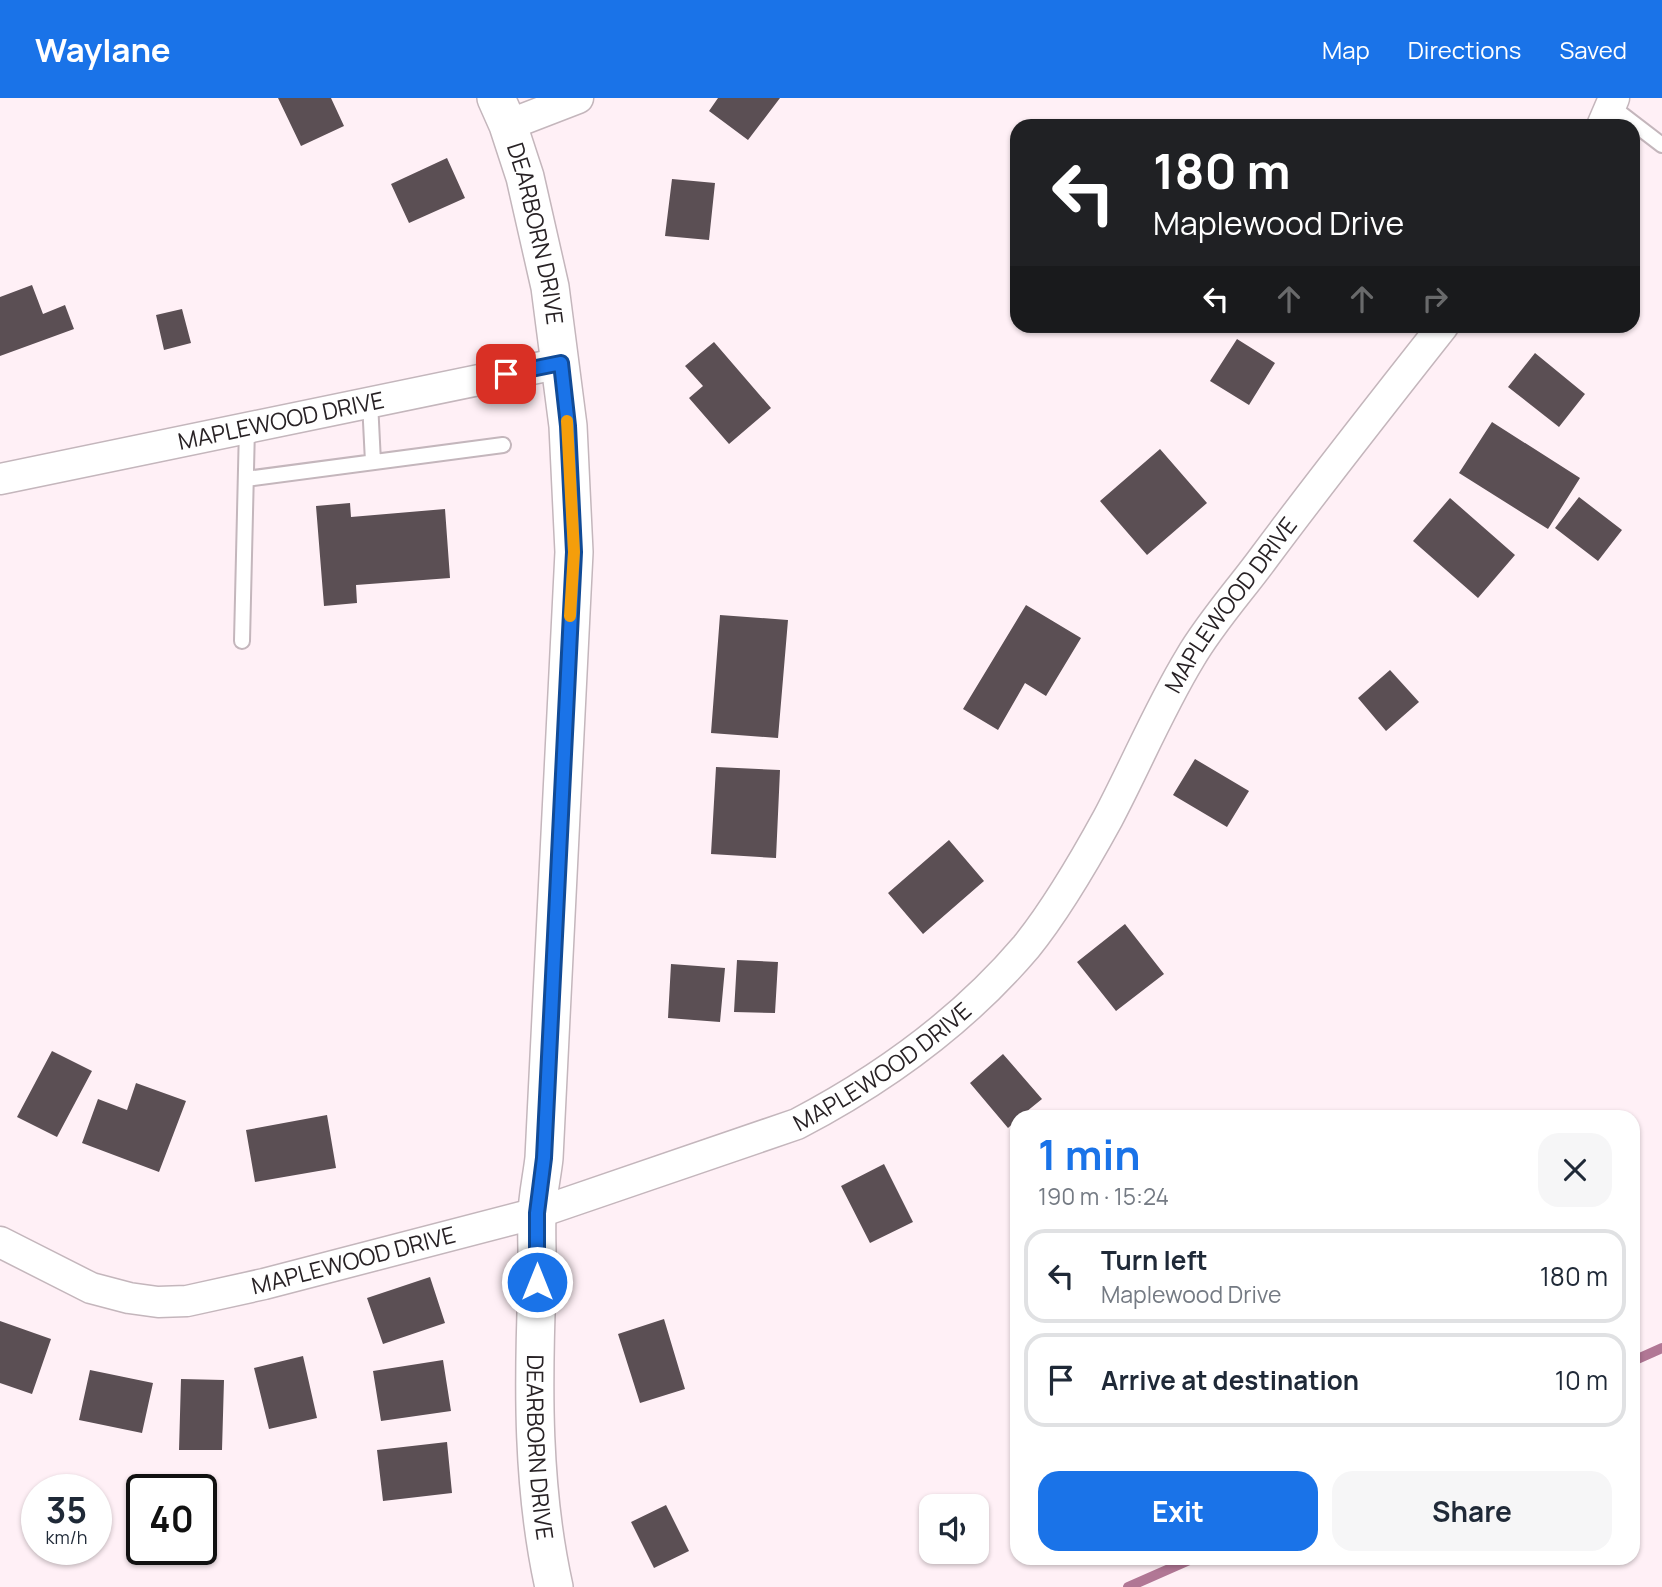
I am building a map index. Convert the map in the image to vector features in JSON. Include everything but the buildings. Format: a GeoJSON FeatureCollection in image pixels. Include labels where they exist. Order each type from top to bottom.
{"type":"FeatureCollection","features":[{"type":"Feature","properties":{"kind":"street"},"geometry":{"type":"LineString","coordinates":[[502,111],[578,98]]}},
{"type":"Feature","properties":{"kind":"street","name":"DEARBORN DRIVE"},"geometry":{"type":"LineString","coordinates":[[502,111],[525,177],[544,263],[561,363],[568,426],[574,552],[544,1158],[537,1213],[533,1371],[537,1478],[554,1587]]}},
{"type":"Feature","properties":{"kind":"street","name":"MAPLEWOOD DRIVE"},"geometry":{"type":"LineString","coordinates":[[0,1242],[91,1288],[158,1302],[187,1301],[264,1284],[537,1213],[766,1136],[836,1104],[895,1066],[937,1034],[1005,970],[1028,944],[1075,875],[1108,818],[1190,657],[1343,452],[1437,333]]}},
{"type":"Feature","properties":{"kind":"street","name":"MAPLEWOOD DRIVE"},"geometry":{"type":"LineString","coordinates":[[0,479],[561,363]]}},
{"type":"Feature","properties":{"kind":"lane"},"geometry":{"type":"LineString","coordinates":[[1640,130],[1662,145]]}},
{"type":"Feature","properties":{"kind":"lane"},"geometry":{"type":"LineString","coordinates":[[370,402],[373,462]]}},
{"type":"Feature","properties":{"kind":"lane"},"geometry":{"type":"LineString","coordinates":[[242,640],[247,427]]}},
{"type":"Feature","properties":{"kind":"lane"},"geometry":{"type":"LineString","coordinates":[[246,479],[503,445]]}},
{"type":"Feature","properties":{"kind":"waterway"},"geometry":{"type":"LineString","coordinates":[[1640,1358],[1662,1348]]}},
{"type":"Feature","properties":{"kind":"waterway"},"geometry":{"type":"LineString","coordinates":[[1128,1587],[1178,1565]]}},
{"type":"Feature","properties":{"kind":"slow traffic"},"geometry":{"type":"LineString","coordinates":[[567,421],[574,552],[570,616]]}},
{"type":"Feature","properties":{"kind":"route"},"geometry":{"type":"LineString","coordinates":[[506,374],[561,363],[568,426],[574,552],[544,1158],[537,1213],[537,1282]]}}]}
